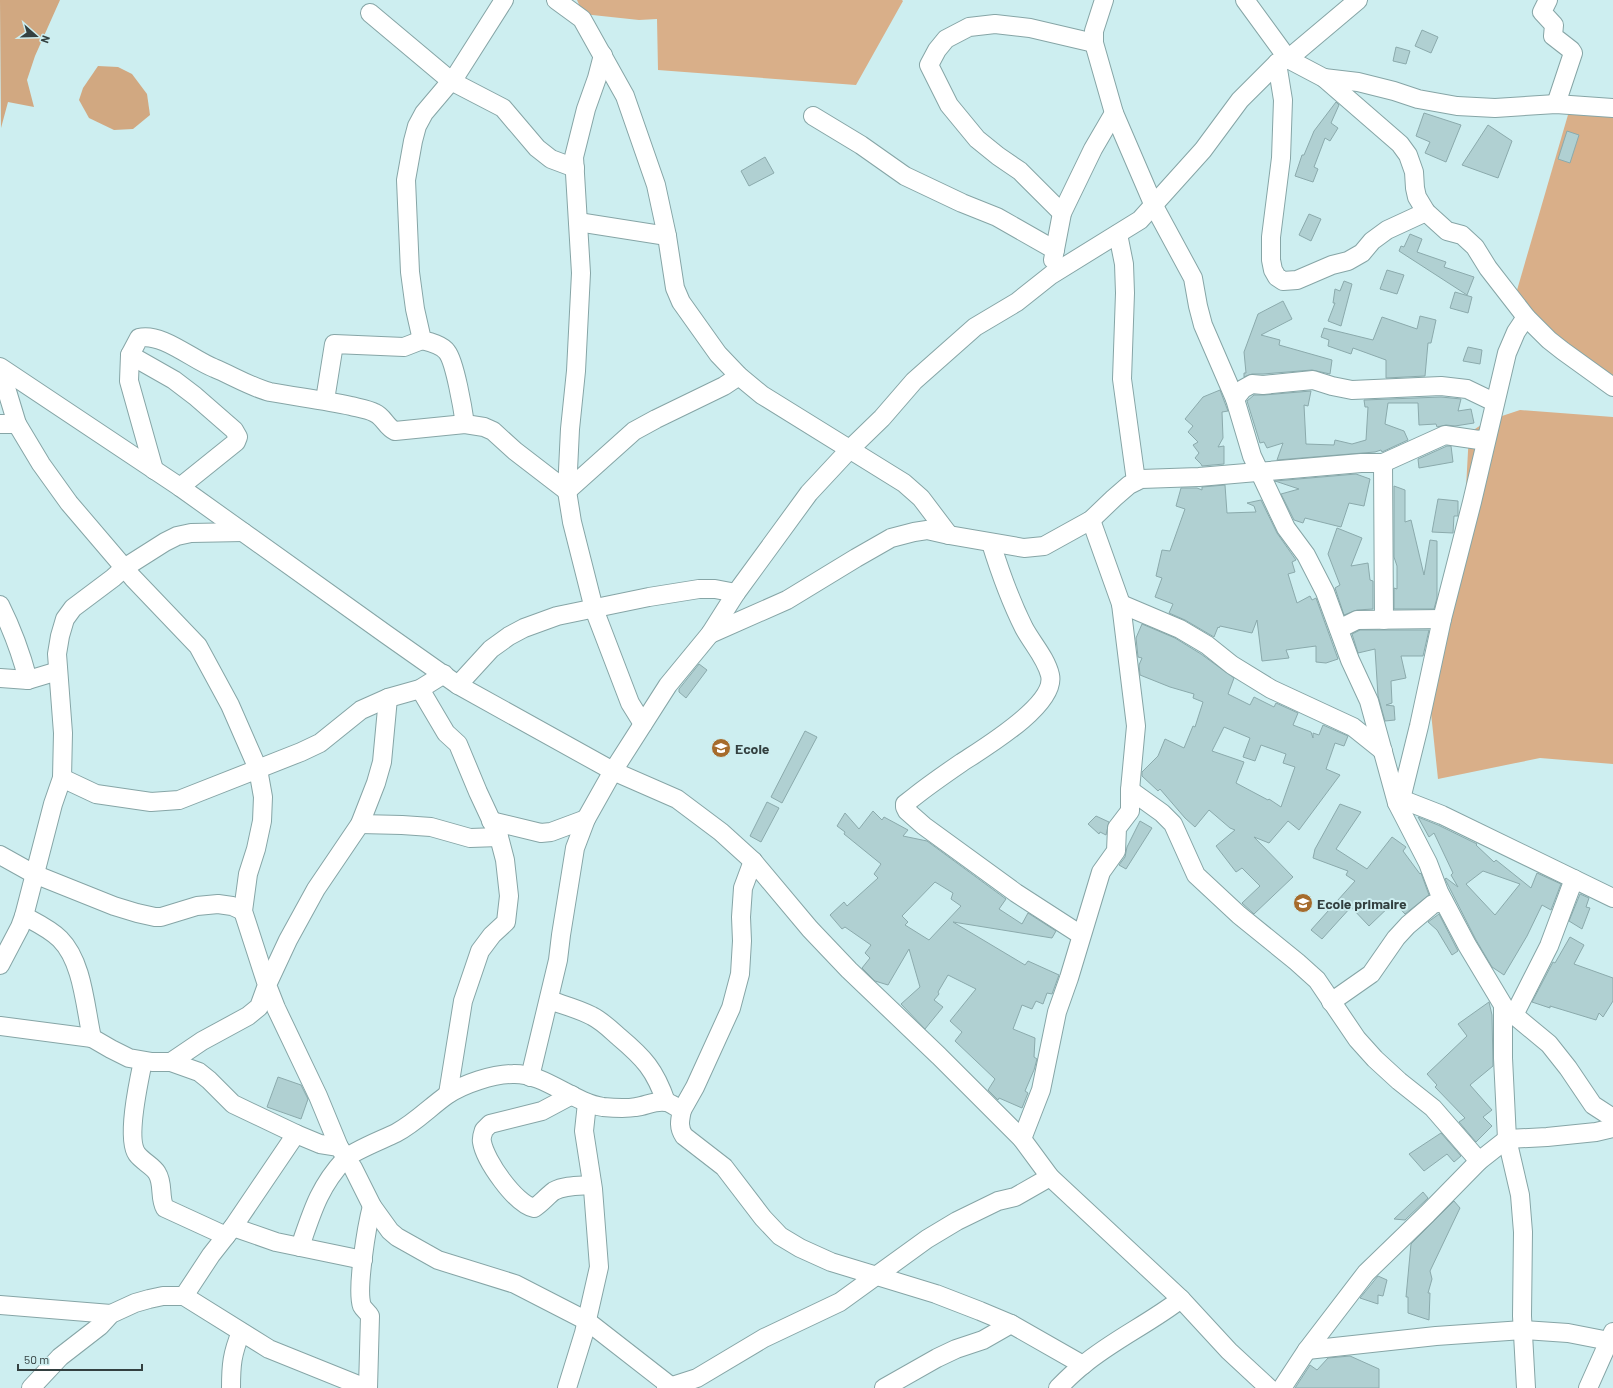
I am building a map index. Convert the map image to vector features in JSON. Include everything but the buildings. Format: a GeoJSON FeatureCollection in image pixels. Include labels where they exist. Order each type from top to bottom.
{"type":"FeatureCollection","features":[{"type":"Feature","properties":{"kind":"street"},"geometry":{"type":"LineString","coordinates":[[422,340],[415,309],[410,272],[406,180],[412,141],[417,126],[424,113],[451,81],[504,0]]}},
{"type":"Feature","properties":{"kind":"street"},"geometry":{"type":"LineString","coordinates":[[556,0],[582,19],[628,103],[656,186],[667,236],[675,288],[681,302],[718,354],[739,376],[762,395],[904,483],[921,498],[949,536]]}},
{"type":"Feature","properties":{"kind":"street"},"geometry":{"type":"LineString","coordinates":[[1245,0],[1283,61],[1281,158],[1271,237],[1271,260],[1273,270],[1277,277],[1283,281],[1297,280],[1332,264],[1348,261],[1362,253],[1372,241],[1387,230],[1426,212]]}},
{"type":"Feature","properties":{"kind":"street"},"geometry":{"type":"LineString","coordinates":[[530,1076],[558,960],[575,848],[586,819],[613,771],[668,685],[710,634],[736,593],[809,493],[850,449],[882,418],[914,381],[976,327],[1017,302],[1050,275],[1140,220],[1154,206],[1167,188],[1203,150],[1240,100],[1283,61],[1358,0]]}},
{"type":"Feature","properties":{"kind":"street"},"geometry":{"type":"LineString","coordinates":[[1548,0],[1542,12],[1554,25],[1553,36],[1573,53],[1556,104]]}},
{"type":"Feature","properties":{"kind":"street"},"geometry":{"type":"LineString","coordinates":[[1105,1],[1094,31],[1094,43],[1114,113],[1154,206],[1193,278],[1203,325],[1235,399],[1250,450],[1258,471],[1286,528],[1306,555],[1325,592],[1350,660],[1369,701],[1399,801],[1428,863],[1444,902],[1467,945],[1509,1010],[1549,1044],[1568,1068],[1593,1105],[1613,1118]]}},
{"type":"Feature","properties":{"kind":"street"},"geometry":{"type":"LineString","coordinates":[[370,14],[451,81],[503,108],[537,148],[551,159],[575,168]]}},
{"type":"Feature","properties":{"kind":"street"},"geometry":{"type":"LineString","coordinates":[[1062,213],[1020,171],[976,139],[949,105],[929,65],[937,50],[946,39],[969,27],[976,26],[995,24],[1030,28],[1094,43]]}},
{"type":"Feature","properties":{"kind":"street"},"geometry":{"type":"LineString","coordinates":[[603,55],[577,142],[574,157],[581,273],[576,371],[566,491],[572,522],[594,609],[630,703],[643,724]]}},
{"type":"Feature","properties":{"kind":"street"},"geometry":{"type":"LineString","coordinates":[[1283,61],[1324,78],[1358,82],[1394,90],[1418,99],[1456,106],[1495,108],[1556,104],[1613,108]]}},
{"type":"Feature","properties":{"kind":"street"},"geometry":{"type":"LineString","coordinates":[[1324,78],[1400,144],[1408,155],[1414,172],[1414,188],[1417,197],[1426,212],[1447,232],[1462,235],[1475,247],[1488,268],[1526,317],[1563,351],[1613,387]]}},
{"type":"Feature","properties":{"kind":"street"},"geometry":{"type":"LineString","coordinates":[[1050,275],[1062,213],[1093,149],[1114,113]]}},
{"type":"Feature","properties":{"kind":"street"},"geometry":{"type":"LineString","coordinates":[[813,116],[860,145],[905,176],[962,203],[997,217],[1055,250]]}},
{"type":"Feature","properties":{"kind":"street"},"geometry":{"type":"LineString","coordinates":[[578,222],[667,236]]}},
{"type":"Feature","properties":{"kind":"street"},"geometry":{"type":"LineString","coordinates":[[1118,234],[1124,264],[1125,293],[1122,379],[1136,481]]}},
{"type":"Feature","properties":{"kind":"street"},"geometry":{"type":"LineString","coordinates":[[1399,801],[1419,726],[1442,619],[1472,502],[1494,402],[1507,353],[1516,332],[1526,317]]}},
{"type":"Feature","properties":{"kind":"street"},"geometry":{"type":"LineString","coordinates":[[154,470],[129,381],[130,355],[139,338],[151,337],[163,341],[211,367],[263,389],[303,398],[325,400],[374,412],[383,418],[394,431],[466,424],[484,427],[492,431],[566,491]]}},
{"type":"Feature","properties":{"kind":"street"},"geometry":{"type":"LineString","coordinates":[[325,400],[334,344],[404,347],[422,340],[438,345],[447,352],[454,372],[466,424]]}},
{"type":"Feature","properties":{"kind":"street"},"geometry":{"type":"LineString","coordinates":[[130,355],[179,384],[234,430],[238,437],[236,442],[180,487]]}},
{"type":"Feature","properties":{"kind":"street"},"geometry":{"type":"LineString","coordinates":[[0,367],[180,487],[458,685],[613,771],[678,799],[721,832],[753,861],[810,930],[848,970],[939,1056],[1022,1139],[1050,1177],[1181,1300],[1229,1351],[1269,1388]]}},
{"type":"Feature","properties":{"kind":"street"},"geometry":{"type":"LineString","coordinates":[[0,367],[8,424],[41,464],[68,503],[124,568],[198,646],[230,705],[258,769],[262,797],[262,821],[256,849],[248,874],[243,911],[276,1008],[343,1152],[372,1206],[384,1223],[397,1237],[438,1260],[515,1284],[587,1321],[670,1388],[697,1378],[764,1338],[840,1302],[927,1239],[957,1221],[998,1201],[1015,1197],[1050,1177]]}},
{"type":"Feature","properties":{"kind":"street"},"geometry":{"type":"LineString","coordinates":[[566,491],[634,431],[656,418],[724,386],[739,376]]}},
{"type":"Feature","properties":{"kind":"street"},"geometry":{"type":"LineString","coordinates":[[1235,399],[1243,388],[1252,384],[1263,385],[1314,380],[1332,386],[1352,390],[1441,386],[1467,389],[1494,402]]}},
{"type":"Feature","properties":{"kind":"street"},"geometry":{"type":"LineString","coordinates":[[710,634],[787,600],[891,538],[914,532],[927,530],[949,536],[1024,548],[1044,546],[1091,520],[1129,485],[1141,479],[1199,477],[1361,463],[1382,463],[1446,435],[1479,440],[1486,438]]}},
{"type":"Feature","properties":{"kind":"street"},"geometry":{"type":"LineString","coordinates":[[1382,463],[1384,620]]}},
{"type":"Feature","properties":{"kind":"street"},"geometry":{"type":"LineString","coordinates":[[1022,1139],[1040,1090],[1057,1012],[1069,978],[1101,872],[1116,851],[1117,828],[1130,811],[1130,790],[1136,726],[1120,604],[1091,520]]}},
{"type":"Feature","properties":{"kind":"street"},"geometry":{"type":"LineString","coordinates":[[0,965],[20,927],[30,900],[34,874],[53,804],[62,778],[63,733],[57,654],[65,619],[73,608],[124,568],[177,536],[191,533],[243,532]]}},
{"type":"Feature","properties":{"kind":"street"},"geometry":{"type":"LineString","coordinates":[[991,543],[1003,581],[1024,628],[1047,666],[1051,684],[1048,692],[1031,711],[1010,730],[914,797],[905,804],[905,807],[907,812],[924,826],[1016,893],[1081,935]]}},
{"type":"Feature","properties":{"kind":"street"},"geometry":{"type":"LineString","coordinates":[[458,685],[491,649],[509,636],[524,628],[557,616],[649,597],[699,589],[715,589],[736,593]]}},
{"type":"Feature","properties":{"kind":"street"},"geometry":{"type":"LineString","coordinates":[[0,604],[21,655],[28,680]]}},
{"type":"Feature","properties":{"kind":"street"},"geometry":{"type":"LineString","coordinates":[[1120,604],[1180,629],[1207,644],[1232,665],[1271,689],[1353,728],[1383,751]]}},
{"type":"Feature","properties":{"kind":"street"},"geometry":{"type":"LineString","coordinates":[[1339,629],[1357,620],[1442,619]]}},
{"type":"Feature","properties":{"kind":"street"},"geometry":{"type":"LineString","coordinates":[[0,678],[28,680],[58,671]]}},
{"type":"Feature","properties":{"kind":"street"},"geometry":{"type":"LineString","coordinates":[[62,778],[96,794],[151,802],[179,800],[220,785],[320,743],[361,710],[388,698],[420,688],[444,674]]}},
{"type":"Feature","properties":{"kind":"street"},"geometry":{"type":"LineString","coordinates":[[420,688],[446,733],[458,744],[499,837],[505,860],[509,896],[506,922],[492,935],[480,951],[463,1001],[448,1094]]}},
{"type":"Feature","properties":{"kind":"street"},"geometry":{"type":"LineString","coordinates":[[171,1062],[202,1041],[248,1016],[259,1008],[267,985],[288,940],[316,889],[360,824],[376,783],[382,762],[388,698]]}},
{"type":"Feature","properties":{"kind":"street"},"geometry":{"type":"LineString","coordinates":[[1130,790],[1162,813],[1173,824],[1196,875],[1239,915],[1317,980],[1357,1039],[1375,1059],[1399,1081],[1433,1108],[1479,1160]]}},
{"type":"Feature","properties":{"kind":"street"},"geometry":{"type":"LineString","coordinates":[[1399,801],[1442,815],[1613,898]]}},
{"type":"Feature","properties":{"kind":"street"},"geometry":{"type":"LineString","coordinates":[[491,821],[541,833],[551,832],[586,819]]}},
{"type":"Feature","properties":{"kind":"street"},"geometry":{"type":"LineString","coordinates":[[360,824],[402,824],[431,828],[470,838],[499,837]]}},
{"type":"Feature","properties":{"kind":"street"},"geometry":{"type":"LineString","coordinates":[[0,855],[34,874],[114,906],[155,917],[161,917],[197,906],[218,904],[232,906],[243,911]]}},
{"type":"Feature","properties":{"kind":"street"},"geometry":{"type":"LineString","coordinates":[[753,861],[743,888],[740,974],[731,1008],[682,1110],[680,1130],[684,1136],[724,1167],[763,1218],[780,1236],[800,1248],[831,1262],[936,1294],[1011,1324],[1083,1365]]}},
{"type":"Feature","properties":{"kind":"street"},"geometry":{"type":"LineString","coordinates":[[1526,1388],[1523,1330],[1523,1232],[1520,1195],[1507,1139],[1503,1058],[1509,1010],[1549,946],[1574,879]]}},
{"type":"Feature","properties":{"kind":"street"},"geometry":{"type":"LineString","coordinates":[[1331,1002],[1370,974],[1396,938],[1408,925],[1433,904],[1444,902]]}},
{"type":"Feature","properties":{"kind":"street"},"geometry":{"type":"LineString","coordinates":[[24,916],[53,933],[66,946],[71,954],[81,979],[92,1038]]}},
{"type":"Feature","properties":{"kind":"street"},"geometry":{"type":"LineString","coordinates":[[549,1000],[592,1016],[641,1056],[652,1070],[660,1085],[666,1102]]}},
{"type":"Feature","properties":{"kind":"street"},"geometry":{"type":"LineString","coordinates":[[0,1026],[92,1038],[129,1058],[143,1061],[171,1062],[198,1072],[209,1080],[233,1104],[296,1134],[343,1152],[398,1132],[448,1094],[463,1086],[492,1076],[513,1074],[530,1076],[579,1099],[601,1107],[636,1107],[654,1102],[666,1102],[682,1110]]}},
{"type":"Feature","properties":{"kind":"street"},"geometry":{"type":"LineString","coordinates":[[143,1061],[138,1084],[133,1144],[137,1154],[157,1173],[161,1185],[162,1204],[165,1208],[230,1231],[363,1260]]}},
{"type":"Feature","properties":{"kind":"street"},"geometry":{"type":"LineString","coordinates":[[567,1388],[587,1321],[599,1267],[592,1185],[579,1099]]}},
{"type":"Feature","properties":{"kind":"street"},"geometry":{"type":"LineString","coordinates":[[579,1099],[542,1111],[490,1124],[484,1130],[481,1140],[485,1152],[500,1177],[522,1201],[530,1207],[534,1208],[538,1206],[554,1191],[562,1188],[592,1185]]}},
{"type":"Feature","properties":{"kind":"street"},"geometry":{"type":"LineString","coordinates":[[1282,1388],[1307,1350],[1366,1273],[1427,1214],[1479,1160],[1507,1139],[1561,1135],[1613,1128]]}},
{"type":"Feature","properties":{"kind":"street"},"geometry":{"type":"LineString","coordinates":[[184,1296],[296,1134]]}},
{"type":"Feature","properties":{"kind":"street"},"geometry":{"type":"LineString","coordinates":[[300,1247],[313,1208],[318,1197],[333,1174],[343,1152]]}},
{"type":"Feature","properties":{"kind":"street"},"geometry":{"type":"LineString","coordinates":[[31,1388],[60,1357],[100,1326],[111,1314],[135,1303],[149,1299],[163,1296],[184,1296],[269,1349],[338,1383],[367,1388],[370,1316],[362,1305],[361,1301],[366,1229],[372,1206]]}},
{"type":"Feature","properties":{"kind":"street"},"geometry":{"type":"LineString","coordinates":[[1058,1388],[1083,1365],[1118,1340],[1163,1313],[1181,1300]]}},
{"type":"Feature","properties":{"kind":"street"},"geometry":{"type":"LineString","coordinates":[[0,1305],[111,1314]]}},
{"type":"Feature","properties":{"kind":"street"},"geometry":{"type":"LineString","coordinates":[[884,1388],[937,1358],[956,1349],[982,1340],[1011,1324]]}},
{"type":"Feature","properties":{"kind":"street"},"geometry":{"type":"LineString","coordinates":[[1307,1350],[1436,1336],[1523,1330],[1611,1337],[1588,1388]]}},
{"type":"Feature","properties":{"kind":"street"},"geometry":{"type":"LineString","coordinates":[[231,1388],[232,1360],[234,1349],[241,1332]]}},
{"type":"Feature","properties":{"kind":"shaded area"},"geometry":{"type":"Polygon","coordinates":[[[0,0],[60,0],[35,56],[27,80],[34,107],[8,102],[1,128],[0,0]]]}},
{"type":"Feature","properties":{"kind":"shaded area"},"geometry":{"type":"Polygon","coordinates":[[[577,0],[903,1],[856,85],[658,70],[657,19],[639,20],[583,14],[577,0]]]}},
{"type":"Feature","properties":{"kind":"shaded area"},"geometry":{"type":"Polygon","coordinates":[[[98,66],[118,67],[132,74],[147,94],[150,115],[133,129],[114,130],[89,118],[79,100],[83,88],[98,66]]]}},
{"type":"Feature","properties":{"kind":"shaded area"},"geometry":{"type":"Polygon","coordinates":[[[1572,101],[1613,102],[1613,386],[1515,297],[1572,101]]]}},
{"type":"Feature","properties":{"kind":"shaded area"},"geometry":{"type":"Polygon","coordinates":[[[1520,410],[1613,417],[1613,764],[1540,758],[1438,779],[1427,675],[1464,525],[1469,433],[1487,421],[1520,410]]]}},
{"type":"Feature","properties":{"kind":"place","name":"Ecole"},"geometry":{"type":"Point","coordinates":[721,748]}},
{"type":"Feature","properties":{"kind":"place","name":"Ecole primaire"},"geometry":{"type":"Point","coordinates":[1303,903]}}]}
